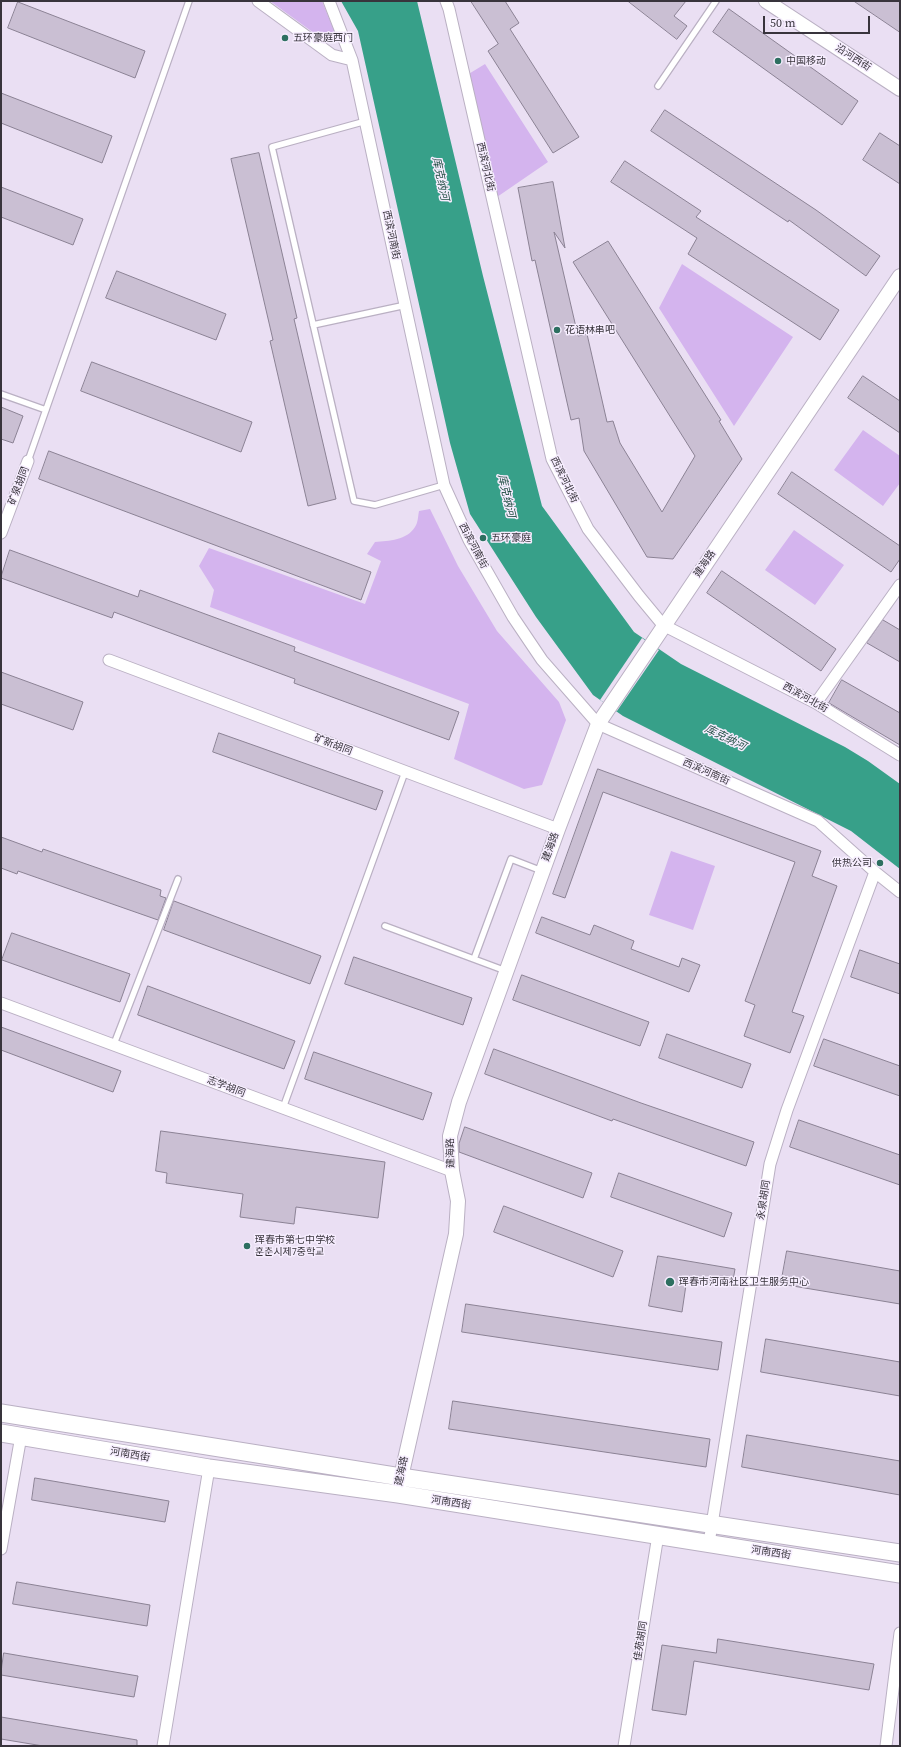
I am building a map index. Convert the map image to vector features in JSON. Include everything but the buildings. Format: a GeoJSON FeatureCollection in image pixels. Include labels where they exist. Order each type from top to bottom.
{"type":"FeatureCollection","features":[{"type":"Feature","properties":{"kind":"main road","name":"河南西街"},"geometry":{"type":"LineString","coordinates":[[1,1414],[900,1553]]}},
{"type":"Feature","properties":{"kind":"main road","name":"河南西街"},"geometry":{"type":"LineString","coordinates":[[1,1433],[209,1468],[398,1494],[900,1574]]}},
{"type":"Feature","properties":{"kind":"street"},"geometry":{"type":"LineString","coordinates":[[258,1],[332,55],[352,60]]}},
{"type":"Feature","properties":{"kind":"street","name":"西滨河南街"},"geometry":{"type":"LineString","coordinates":[[329,1],[352,60],[444,485],[469,540],[512,617],[542,660],[598,724],[818,821],[875,872],[900,892]]}},
{"type":"Feature","properties":{"kind":"street","name":"西滨河北街"},"geometry":{"type":"LineString","coordinates":[[446,1],[552,459],[588,529],[639,596],[660,630],[816,703],[900,755]]}},
{"type":"Feature","properties":{"kind":"street","name":"沿河西街"},"geometry":{"type":"LineString","coordinates":[[766,1],[900,89]]}},
{"type":"Feature","properties":{"kind":"street","name":"建海路"},"geometry":{"type":"LineString","coordinates":[[398,1494],[456,1234],[458,1201],[452,1171],[450,1136],[459,1102],[558,829],[598,724],[900,276]]}},
{"type":"Feature","properties":{"kind":"street","name":"矿泉胡同"},"geometry":{"type":"LineString","coordinates":[[1,533],[28,461]]}},
{"type":"Feature","properties":{"kind":"street"},"geometry":{"type":"LineString","coordinates":[[816,703],[900,585]]}},
{"type":"Feature","properties":{"kind":"street","name":"矿新胡同"},"geometry":{"type":"LineString","coordinates":[[109,660],[558,829]]}},
{"type":"Feature","properties":{"kind":"street","name":"永泉胡同"},"geometry":{"type":"LineString","coordinates":[[709,1543],[770,1164],[786,1110],[875,872]]}},
{"type":"Feature","properties":{"kind":"street","name":"志学胡同"},"geometry":{"type":"LineString","coordinates":[[1,1003],[452,1171]]}},
{"type":"Feature","properties":{"kind":"street"},"geometry":{"type":"LineString","coordinates":[[1,1549],[21,1436]]}},
{"type":"Feature","properties":{"kind":"street"},"geometry":{"type":"LineString","coordinates":[[163,1746],[209,1468]]}},
{"type":"Feature","properties":{"kind":"street","name":"佳苑胡同"},"geometry":{"type":"LineString","coordinates":[[624,1746],[658,1535]]}},
{"type":"Feature","properties":{"kind":"street"},"geometry":{"type":"LineString","coordinates":[[886,1746],[900,1633]]}},
{"type":"Feature","properties":{"kind":"lane"},"geometry":{"type":"LineString","coordinates":[[28,461],[189,1]]}},
{"type":"Feature","properties":{"kind":"lane"},"geometry":{"type":"LineString","coordinates":[[658,86],[716,1]]}},
{"type":"Feature","properties":{"kind":"lane"},"geometry":{"type":"LineString","coordinates":[[366,121],[272,147],[354,501],[375,505],[444,485]]}},
{"type":"Feature","properties":{"kind":"lane"},"geometry":{"type":"LineString","coordinates":[[313,325],[406,305]]}},
{"type":"Feature","properties":{"kind":"lane"},"geometry":{"type":"LineString","coordinates":[[1,394],[46,410]]}},
{"type":"Feature","properties":{"kind":"lane"},"geometry":{"type":"LineString","coordinates":[[283,1108],[405,772]]}},
{"type":"Feature","properties":{"kind":"lane"},"geometry":{"type":"LineString","coordinates":[[474,959],[511,859],[543,871]]}},
{"type":"Feature","properties":{"kind":"lane"},"geometry":{"type":"LineString","coordinates":[[114,1044],[178,879]]}},
{"type":"Feature","properties":{"kind":"lane"},"geometry":{"type":"LineString","coordinates":[[384,926],[507,971]]}},
{"type":"Feature","properties":{"kind":"shaded area"},"geometry":{"type":"Polygon","coordinates":[[[270,1],[322,1],[338,40],[325,41],[270,1]]]}},
{"type":"Feature","properties":{"kind":"shaded area"},"geometry":{"type":"Polygon","coordinates":[[[485,64],[548,162],[497,197],[467,75],[485,64]]]}},
{"type":"Feature","properties":{"kind":"shaded area"},"geometry":{"type":"Polygon","coordinates":[[[682,264],[793,337],[734,426],[659,308],[682,264]]]}},
{"type":"Feature","properties":{"kind":"shaded area"},"geometry":{"type":"Polygon","coordinates":[[[863,430],[900,456],[900,483],[883,506],[834,470],[863,430]]]}},
{"type":"Feature","properties":{"kind":"shaded area"},"geometry":{"type":"Polygon","coordinates":[[[430,509],[458,566],[497,631],[559,702],[566,720],[542,785],[524,789],[454,759],[469,704],[210,607],[214,590],[199,566],[209,548],[365,604],[381,561],[367,554],[375,542],[397,539],[407,535],[416,525],[419,511],[430,509]]]}},
{"type":"Feature","properties":{"kind":"shaded area"},"geometry":{"type":"Polygon","coordinates":[[[794,530],[844,565],[815,605],[765,570],[794,530]]]}},
{"type":"Feature","properties":{"kind":"shaded area"},"geometry":{"type":"Polygon","coordinates":[[[671,851],[715,866],[693,930],[649,915],[671,851]]]}},
{"type":"Feature","properties":{"kind":"water","name":"库克纳河"},"geometry":{"type":"Polygon","coordinates":[[[341,1],[417,1],[483,276],[542,506],[634,632],[681,664],[845,747],[868,761],[900,784],[900,869],[851,831],[623,716],[593,695],[536,617],[470,514],[450,443],[358,31],[341,1]]]}},
{"type":"Feature","properties":{"kind":"pier"},"geometry":{"type":"Polygon","coordinates":[[[642,638],[659,650],[617,711],[600,700],[642,638]]]}},
{"type":"Feature","properties":{"kind":"place","name":"五环豪庭西门"},"geometry":{"type":"Point","coordinates":[285,38]}},
{"type":"Feature","properties":{"kind":"place","name":"中国移动"},"geometry":{"type":"Point","coordinates":[778,61]}},
{"type":"Feature","properties":{"kind":"place","name":"花语林串吧"},"geometry":{"type":"Point","coordinates":[557,330]}},
{"type":"Feature","properties":{"kind":"place","name":"五环豪庭"},"geometry":{"type":"Point","coordinates":[483,538]}},
{"type":"Feature","properties":{"kind":"place","name":"供热公司"},"geometry":{"type":"Point","coordinates":[880,863]}},
{"type":"Feature","properties":{"kind":"place","name":"珲春市第七中学校 훈춘시제7중학교"},"geometry":{"type":"Point","coordinates":[247,1246]}},
{"type":"Feature","properties":{"kind":"place","name":"珲春市河南社区卫生服务中心"},"geometry":{"type":"Point","coordinates":[670,1282]}}]}
